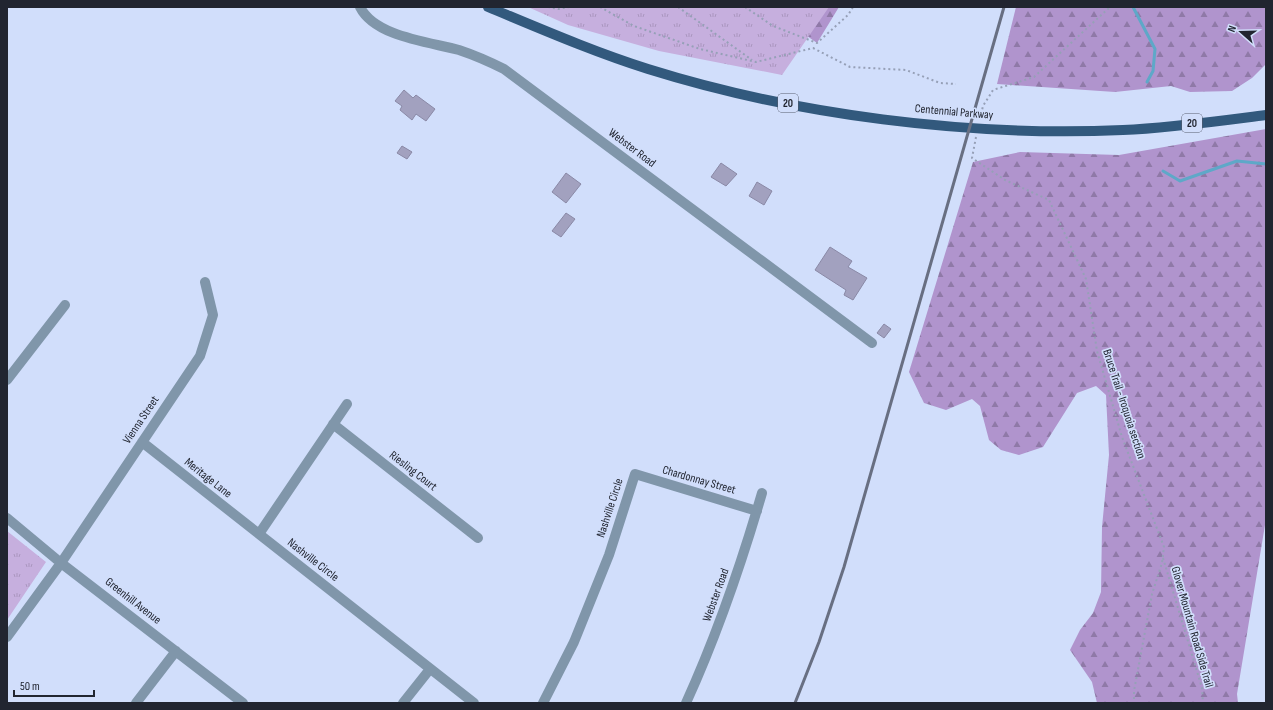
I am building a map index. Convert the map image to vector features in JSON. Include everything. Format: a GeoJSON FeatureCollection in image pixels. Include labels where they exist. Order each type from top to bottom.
{"type":"FeatureCollection","features":[{"type":"Feature","properties":{"kind":"main road","name":"Centennial Parkway"},"geometry":{"type":"LineString","coordinates":[[488,7],[563,39],[649,69],[755,96],[832,111],[930,125],[1029,131],[1123,130],[1264,115]]}},
{"type":"Feature","properties":{"kind":"street","name":"Webster Road"},"geometry":{"type":"LineString","coordinates":[[360,7],[366,17],[389,30],[412,39],[458,50],[504,69],[872,343]]}},
{"type":"Feature","properties":{"kind":"street","name":"Vienna Street"},"geometry":{"type":"LineString","coordinates":[[7,636],[61,563],[200,356],[213,315],[205,282]]}},
{"type":"Feature","properties":{"kind":"street"},"geometry":{"type":"LineString","coordinates":[[7,380],[65,305]]}},
{"type":"Feature","properties":{"kind":"street"},"geometry":{"type":"LineString","coordinates":[[258,534],[347,404]]}},
{"type":"Feature","properties":{"kind":"street","name":"Riesling Court"},"geometry":{"type":"LineString","coordinates":[[333,424],[478,538]]}},
{"type":"Feature","properties":{"kind":"street","name":"Meritage Lane"},"geometry":{"type":"LineString","coordinates":[[142,442],[258,534]]}},
{"type":"Feature","properties":{"kind":"street","name":"Nashville Circle"},"geometry":{"type":"LineString","coordinates":[[543,703],[574,642],[603,570],[635,474]]}},
{"type":"Feature","properties":{"kind":"street","name":"Chardonnay Street"},"geometry":{"type":"LineString","coordinates":[[635,474],[757,510]]}},
{"type":"Feature","properties":{"kind":"street","name":"Webster Road"},"geometry":{"type":"LineString","coordinates":[[686,703],[703,666],[735,581],[762,493]]}},
{"type":"Feature","properties":{"kind":"street","name":"Greenhill Avenue"},"geometry":{"type":"LineString","coordinates":[[7,518],[61,563],[244,703]]}},
{"type":"Feature","properties":{"kind":"street","name":"Nashville Circle"},"geometry":{"type":"LineString","coordinates":[[258,534],[474,703]]}},
{"type":"Feature","properties":{"kind":"street"},"geometry":{"type":"LineString","coordinates":[[136,703],[176,651]]}},
{"type":"Feature","properties":{"kind":"street"},"geometry":{"type":"LineString","coordinates":[[403,703],[430,669]]}},
{"type":"Feature","properties":{"kind":"path"},"geometry":{"type":"LineString","coordinates":[[548,7],[558,9],[569,7]]}},
{"type":"Feature","properties":{"kind":"path"},"geometry":{"type":"LineString","coordinates":[[600,7],[634,26],[656,34],[700,49],[756,62],[812,48],[850,67],[906,70],[940,84],[956,84]]}},
{"type":"Feature","properties":{"kind":"path"},"geometry":{"type":"LineString","coordinates":[[678,7],[753,61]]}},
{"type":"Feature","properties":{"kind":"path"},"geometry":{"type":"LineString","coordinates":[[745,7],[773,26],[817,43],[848,15],[853,7]]}},
{"type":"Feature","properties":{"kind":"path"},"geometry":{"type":"LineString","coordinates":[[983,106],[993,90],[1034,77],[1110,7]]}},
{"type":"Feature","properties":{"kind":"path","name":"Bruce Trail - Iroquoia section"},"geometry":{"type":"LineString","coordinates":[[972,158],[1005,180],[1048,200],[1086,279],[1097,351],[1122,437],[1164,547],[1163,556],[1152,594],[1134,691],[1134,703]]}},
{"type":"Feature","properties":{"kind":"path","name":"Glover Mountain Road Side Trail"},"geometry":{"type":"LineString","coordinates":[[1163,556],[1202,688],[1203,703]]}},
{"type":"Feature","properties":{"kind":"green space"},"geometry":{"type":"Polygon","coordinates":[[[528,7],[829,7],[782,75],[659,51],[568,25],[528,7]]]}},
{"type":"Feature","properties":{"kind":"green space"},"geometry":{"type":"Polygon","coordinates":[[[766,7],[839,7],[817,43],[766,7]]]}},
{"type":"Feature","properties":{"kind":"green space"},"geometry":{"type":"Polygon","coordinates":[[[1016,7],[1266,7],[1266,64],[1252,78],[1232,91],[1190,92],[1171,86],[1115,92],[997,84],[1016,7]]]}},
{"type":"Feature","properties":{"kind":"green space"},"geometry":{"type":"Polygon","coordinates":[[[1266,129],[1266,519],[1237,694],[1238,703],[1097,703],[1092,682],[1070,650],[1080,630],[1093,613],[1101,592],[1102,527],[1109,455],[1106,395],[1096,386],[1077,393],[1043,447],[1019,455],[1001,450],[989,440],[980,406],[972,399],[946,410],[924,403],[909,372],[973,162],[1020,152],[1119,155],[1266,129]]]}},
{"type":"Feature","properties":{"kind":"green space"},"geometry":{"type":"Polygon","coordinates":[[[7,531],[46,562],[7,620],[7,531]]]}},
{"type":"Feature","properties":{"kind":"building"},"geometry":{"type":"Polygon","coordinates":[[[404,90],[413,98],[416,95],[435,109],[426,121],[416,114],[412,120],[400,110],[402,106],[395,101],[404,90]]]}},
{"type":"Feature","properties":{"kind":"building"},"geometry":{"type":"Polygon","coordinates":[[[402,146],[412,152],[407,159],[397,153],[402,146]]]}},
{"type":"Feature","properties":{"kind":"building"},"geometry":{"type":"Polygon","coordinates":[[[721,163],[737,174],[726,186],[711,177],[721,163]]]}},
{"type":"Feature","properties":{"kind":"building"},"geometry":{"type":"Polygon","coordinates":[[[566,173],[581,184],[566,203],[552,192],[566,173]]]}},
{"type":"Feature","properties":{"kind":"building"},"geometry":{"type":"Polygon","coordinates":[[[757,182],[772,191],[764,205],[749,196],[757,182]]]}},
{"type":"Feature","properties":{"kind":"building"},"geometry":{"type":"Polygon","coordinates":[[[566,213],[575,219],[561,237],[552,231],[566,213]]]}},
{"type":"Feature","properties":{"kind":"building"},"geometry":{"type":"Polygon","coordinates":[[[830,247],[852,261],[848,267],[867,278],[853,300],[844,295],[846,290],[815,270],[830,247]]]}},
{"type":"Feature","properties":{"kind":"building"},"geometry":{"type":"Polygon","coordinates":[[[884,324],[891,329],[884,338],[877,333],[884,324]]]}},
{"type":"Feature","properties":{"kind":"waterway"},"geometry":{"type":"LineString","coordinates":[[1133,7],[1155,49],[1153,71],[1147,82]]}},
{"type":"Feature","properties":{"kind":"waterway"},"geometry":{"type":"LineString","coordinates":[[1163,171],[1180,181],[1237,161],[1266,164]]}},
{"type":"Feature","properties":{"kind":"railway"},"geometry":{"type":"LineString","coordinates":[[795,703],[819,642],[844,567],[1004,7]]}}]}
